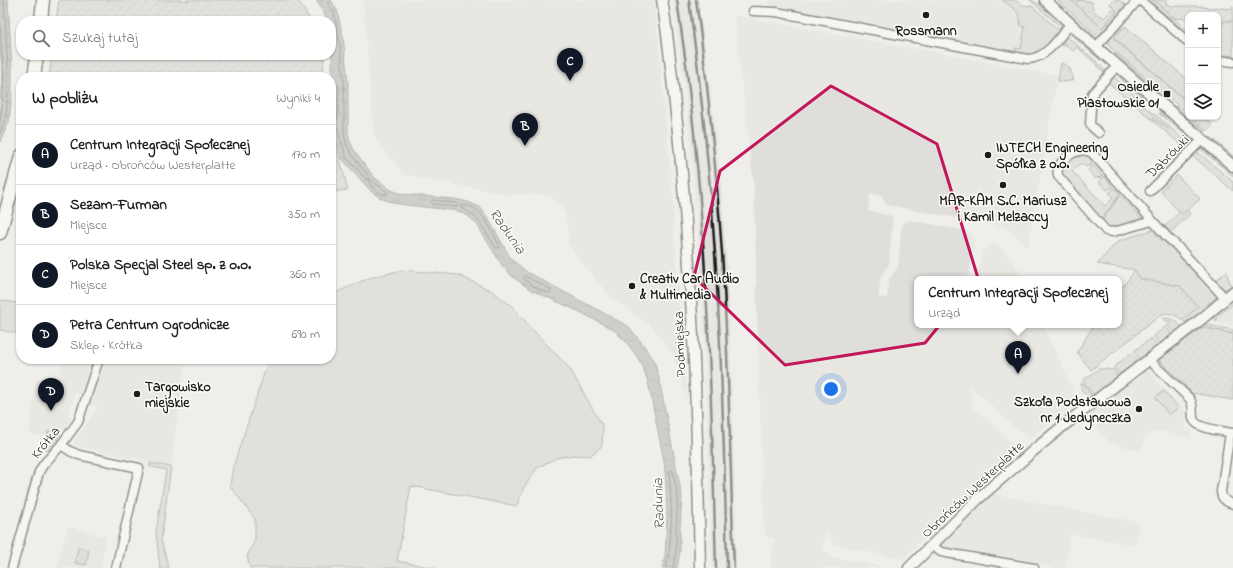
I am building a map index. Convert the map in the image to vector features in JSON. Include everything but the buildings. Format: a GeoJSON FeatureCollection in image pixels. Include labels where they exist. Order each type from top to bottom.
{"type":"FeatureCollection","features":[{"type":"Feature","properties":{"kind":"main road"},"geometry":{"type":"LineString","coordinates":[[41,16],[43,0]]}},
{"type":"Feature","properties":{"kind":"main road"},"geometry":{"type":"LineString","coordinates":[[35,72],[36,60]]}},
{"type":"Feature","properties":{"kind":"main road"},"geometry":{"type":"LineString","coordinates":[[0,233],[16,177]]}},
{"type":"Feature","properties":{"kind":"street","name":"Podmiejska"},"geometry":{"type":"LineString","coordinates":[[662,0],[677,118],[689,255],[695,384],[700,568]]}},
{"type":"Feature","properties":{"kind":"street"},"geometry":{"type":"LineString","coordinates":[[1036,0],[1068,22]]}},
{"type":"Feature","properties":{"kind":"street"},"geometry":{"type":"LineString","coordinates":[[1045,0],[1117,66],[1233,166]]}},
{"type":"Feature","properties":{"kind":"street"},"geometry":{"type":"LineString","coordinates":[[1096,47],[1139,0],[1185,39]]}},
{"type":"Feature","properties":{"kind":"street"},"geometry":{"type":"LineString","coordinates":[[753,11],[776,12],[1028,59],[1033,59],[1043,55],[1068,22]]}},
{"type":"Feature","properties":{"kind":"street"},"geometry":{"type":"LineString","coordinates":[[1221,60],[1233,62]]}},
{"type":"Feature","properties":{"kind":"street"},"geometry":{"type":"LineString","coordinates":[[1099,133],[1091,126],[1090,123],[1091,98],[1093,92],[1117,66]]}},
{"type":"Feature","properties":{"kind":"street","name":"Dąbrówki"},"geometry":{"type":"LineString","coordinates":[[1150,191],[1202,140]]}},
{"type":"Feature","properties":{"kind":"street","name":"Obrońców Westerplatte"},"geometry":{"type":"LineString","coordinates":[[909,568],[930,545],[979,498],[1045,441],[1089,405],[1204,317],[1229,295],[1152,221],[1087,150],[1072,153],[1067,156],[1058,167],[1058,176],[1106,231],[1113,232],[1152,221]]}},
{"type":"Feature","properties":{"kind":"street"},"geometry":{"type":"LineString","coordinates":[[1149,360],[1190,399],[1193,419],[1196,424],[1201,427],[1232,433],[1221,493],[1227,502],[1233,504]]}},
{"type":"Feature","properties":{"kind":"street","name":"Krótka"},"geometry":{"type":"LineString","coordinates":[[12,568],[39,472],[43,465],[62,445],[78,422],[97,364]]}},
{"type":"Feature","properties":{"kind":"street"},"geometry":{"type":"LineString","coordinates":[[62,445],[70,451],[79,454],[139,468],[116,568]]}},
{"type":"Feature","properties":{"kind":"street"},"geometry":{"type":"LineString","coordinates":[[930,545],[941,552],[1034,568]]}},
{"type":"Feature","properties":{"kind":"highlighted area"},"geometry":{"type":"Polygon","coordinates":[[[831,86],[937,144],[978,278],[925,343],[785,365],[694,277],[720,171],[831,86]]]}},
{"type":"Feature","properties":{"kind":"shaded area"},"geometry":{"type":"Polygon","coordinates":[[[59,0],[298,0],[308,16],[57,16],[59,0]]]}},
{"type":"Feature","properties":{"kind":"shaded area"},"geometry":{"type":"Polygon","coordinates":[[[363,0],[654,0],[673,193],[674,229],[687,400],[678,368],[668,348],[649,324],[612,299],[580,261],[568,244],[566,216],[561,205],[549,195],[509,195],[404,175],[375,139],[363,0]]]}},
{"type":"Feature","properties":{"kind":"shaded area"},"geometry":{"type":"Polygon","coordinates":[[[673,0],[699,0],[718,152],[726,253],[731,358],[737,568],[712,568],[700,256],[687,108],[673,0]]]}},
{"type":"Feature","properties":{"kind":"shaded area"},"geometry":{"type":"Polygon","coordinates":[[[768,0],[1009,0],[1042,28],[1028,56],[768,7],[768,0]]]}},
{"type":"Feature","properties":{"kind":"shaded area"},"geometry":{"type":"Polygon","coordinates":[[[1002,0],[1015,0],[1022,5],[1032,6],[1060,31],[1045,48],[1036,54],[1025,55],[1019,53],[1015,48],[1021,49],[1025,27],[1020,25],[1020,20],[1016,10],[1002,0]]]}},
{"type":"Feature","properties":{"kind":"shaded area"},"geometry":{"type":"Polygon","coordinates":[[[1030,0],[1058,19],[1061,23],[1061,27],[1030,0]]]}},
{"type":"Feature","properties":{"kind":"shaded area"},"geometry":{"type":"Polygon","coordinates":[[[1049,0],[1054,0],[1097,38],[1091,36],[1049,0]]]}},
{"type":"Feature","properties":{"kind":"shaded area"},"geometry":{"type":"Polygon","coordinates":[[[1057,0],[1071,0],[1102,28],[1115,13],[1117,15],[1099,35],[1097,35],[1057,0]]]}},
{"type":"Feature","properties":{"kind":"shaded area"},"geometry":{"type":"Polygon","coordinates":[[[1071,0],[1090,1],[1093,3],[1091,5],[1094,9],[1093,10],[1099,16],[1101,15],[1104,18],[1114,8],[1117,11],[1102,28],[1071,0]]]}},
{"type":"Feature","properties":{"kind":"shaded area"},"geometry":{"type":"Polygon","coordinates":[[[1114,0],[1119,0],[1125,5],[1118,13],[1110,4],[1114,0]]]}},
{"type":"Feature","properties":{"kind":"shaded area"},"geometry":{"type":"Polygon","coordinates":[[[1152,0],[1154,0],[1185,28],[1185,31],[1152,3],[1152,0]]]}},
{"type":"Feature","properties":{"kind":"shaded area"},"geometry":{"type":"Polygon","coordinates":[[[1154,0],[1166,0],[1166,4],[1169,6],[1203,6],[1231,9],[1233,7],[1233,21],[1221,21],[1221,12],[1185,12],[1185,19],[1174,18],[1154,0]]]}},
{"type":"Feature","properties":{"kind":"shaded area"},"geometry":{"type":"Polygon","coordinates":[[[734,15],[1058,75],[1028,247],[1005,227],[887,205],[881,195],[870,194],[868,211],[893,216],[889,264],[881,276],[878,297],[887,298],[889,279],[898,267],[901,230],[904,223],[910,220],[968,231],[974,240],[969,274],[966,276],[914,276],[914,328],[1044,328],[1073,389],[1071,406],[1028,440],[970,386],[973,410],[979,411],[1017,447],[932,529],[904,559],[834,545],[826,533],[823,548],[832,557],[881,566],[882,568],[770,568],[774,539],[765,537],[759,393],[754,188],[734,15]]]}},
{"type":"Feature","properties":{"kind":"shaded area"},"geometry":{"type":"Polygon","coordinates":[[[1223,21],[1233,21],[1233,56],[1221,54],[1223,21]]]}},
{"type":"Feature","properties":{"kind":"shaded area"},"geometry":{"type":"Polygon","coordinates":[[[1125,26],[1185,77],[1185,96],[1183,98],[1114,38],[1125,26]]]}},
{"type":"Feature","properties":{"kind":"shaded area"},"geometry":{"type":"Polygon","coordinates":[[[1121,27],[1122,29],[1114,39],[1185,100],[1185,111],[1168,97],[1169,95],[1165,92],[1163,93],[1108,45],[1108,42],[1121,27]]]}},
{"type":"Feature","properties":{"kind":"shaded area"},"geometry":{"type":"Polygon","coordinates":[[[1070,34],[1076,36],[1102,58],[1100,60],[1070,34]]]}},
{"type":"Feature","properties":{"kind":"shaded area"},"geometry":{"type":"Polygon","coordinates":[[[1066,36],[1096,61],[1107,73],[1105,74],[1077,47],[1073,51],[1064,43],[1063,46],[1059,43],[1066,36]]]}},
{"type":"Feature","properties":{"kind":"shaded area"},"geometry":{"type":"Polygon","coordinates":[[[1115,53],[1155,88],[1140,79],[1112,54],[1115,53]]]}},
{"type":"Feature","properties":{"kind":"shaded area"},"geometry":{"type":"Polygon","coordinates":[[[51,60],[324,60],[323,72],[50,72],[51,60]]]}},
{"type":"Feature","properties":{"kind":"shaded area"},"geometry":{"type":"Polygon","coordinates":[[[1061,63],[1068,67],[1074,80],[1065,82],[1058,81],[1061,63]]]}},
{"type":"Feature","properties":{"kind":"shaded area"},"geometry":{"type":"Polygon","coordinates":[[[1115,73],[1126,78],[1141,96],[1138,95],[1115,73]]]}},
{"type":"Feature","properties":{"kind":"shaded area"},"geometry":{"type":"Polygon","coordinates":[[[1112,78],[1115,78],[1137,98],[1141,104],[1169,126],[1168,127],[1153,117],[1151,119],[1109,83],[1103,90],[1102,89],[1108,80],[1109,82],[1112,78]]]}},
{"type":"Feature","properties":{"kind":"shaded area"},"geometry":{"type":"Polygon","coordinates":[[[1175,106],[1185,114],[1185,118],[1175,106]]]}},
{"type":"Feature","properties":{"kind":"shaded area"},"geometry":{"type":"Polygon","coordinates":[[[1159,112],[1184,129],[1193,142],[1160,115],[1159,112]]]}},
{"type":"Feature","properties":{"kind":"shaded area"},"geometry":{"type":"Polygon","coordinates":[[[1153,119],[1168,129],[1170,127],[1189,145],[1186,149],[1152,120],[1153,119]]]}},
{"type":"Feature","properties":{"kind":"shaded area"},"geometry":{"type":"Polygon","coordinates":[[[1187,120],[1192,120],[1206,132],[1201,133],[1187,120]]]}},
{"type":"Feature","properties":{"kind":"shaded area"},"geometry":{"type":"Polygon","coordinates":[[[1194,120],[1207,120],[1213,125],[1207,131],[1194,120]]]}},
{"type":"Feature","properties":{"kind":"shaded area"},"geometry":{"type":"Polygon","coordinates":[[[1211,137],[1233,156],[1233,161],[1210,141],[1211,137]]]}},
{"type":"Feature","properties":{"kind":"shaded area"},"geometry":{"type":"Polygon","coordinates":[[[336,144],[348,190],[336,191],[336,144]]]}},
{"type":"Feature","properties":{"kind":"shaded area"},"geometry":{"type":"Polygon","coordinates":[[[1201,149],[1207,149],[1233,172],[1233,176],[1201,149]]]}},
{"type":"Feature","properties":{"kind":"shaded area"},"geometry":{"type":"Polygon","coordinates":[[[1087,153],[1095,161],[1086,167],[1081,163],[1072,171],[1105,206],[1113,198],[1109,193],[1114,188],[1120,194],[1100,221],[1063,179],[1060,168],[1069,157],[1087,153]]]}},
{"type":"Feature","properties":{"kind":"shaded area"},"geometry":{"type":"Polygon","coordinates":[[[1196,153],[1199,153],[1233,182],[1233,191],[1193,156],[1196,153]]]}},
{"type":"Feature","properties":{"kind":"shaded area"},"geometry":{"type":"Polygon","coordinates":[[[1093,165],[1102,175],[1096,179],[1088,170],[1093,165]]]}},
{"type":"Feature","properties":{"kind":"shaded area"},"geometry":{"type":"Polygon","coordinates":[[[1177,175],[1200,199],[1182,215],[1162,193],[1162,190],[1177,175]]]}},
{"type":"Feature","properties":{"kind":"shaded area"},"geometry":{"type":"Polygon","coordinates":[[[1104,176],[1113,187],[1107,190],[1099,182],[1104,176]]]}},
{"type":"Feature","properties":{"kind":"shaded area"},"geometry":{"type":"Polygon","coordinates":[[[1120,195],[1142,219],[1109,230],[1101,222],[1120,195]]]}},
{"type":"Feature","properties":{"kind":"shaded area"},"geometry":{"type":"Polygon","coordinates":[[[1187,210],[1190,214],[1171,232],[1165,226],[1180,212],[1183,214],[1187,210]]]}},
{"type":"Feature","properties":{"kind":"shaded area"},"geometry":{"type":"Polygon","coordinates":[[[1152,230],[1162,241],[1165,239],[1217,297],[1214,301],[1208,303],[1196,317],[1186,321],[1185,323],[1182,320],[1198,307],[1180,286],[1140,279],[1135,270],[1097,264],[1118,241],[1152,230]]]}},
{"type":"Feature","properties":{"kind":"shaded area"},"geometry":{"type":"Polygon","coordinates":[[[1176,239],[1219,286],[1220,285],[1216,280],[1227,271],[1231,286],[1228,289],[1221,289],[1176,239]]]}},
{"type":"Feature","properties":{"kind":"shaded area"},"geometry":{"type":"Polygon","coordinates":[[[992,244],[1001,246],[1015,263],[1021,276],[978,276],[982,250],[992,244]]]}},
{"type":"Feature","properties":{"kind":"shaded area"},"geometry":{"type":"Polygon","coordinates":[[[402,270],[458,275],[492,291],[513,307],[570,369],[603,427],[602,446],[590,456],[574,455],[556,458],[537,468],[523,489],[517,506],[411,486],[397,561],[435,568],[250,568],[247,556],[255,541],[255,519],[230,486],[233,467],[267,364],[336,364],[336,293],[369,278],[402,270]]]}},
{"type":"Feature","properties":{"kind":"shaded area"},"geometry":{"type":"Polygon","coordinates":[[[1135,270],[1140,279],[1180,286],[1198,307],[1182,320],[1172,314],[1162,314],[1091,370],[1077,352],[1092,328],[1122,328],[1122,288],[1135,270]]]}},
{"type":"Feature","properties":{"kind":"shaded area"},"geometry":{"type":"Polygon","coordinates":[[[1233,299],[1233,304],[1216,317],[1217,321],[1215,320],[1212,316],[1233,299]]]}},
{"type":"Feature","properties":{"kind":"shaded area"},"geometry":{"type":"Polygon","coordinates":[[[0,300],[16,303],[16,333],[0,330],[0,300]]]}},
{"type":"Feature","properties":{"kind":"shaded area"},"geometry":{"type":"Polygon","coordinates":[[[1233,304],[1233,325],[1217,321],[1216,317],[1233,304]]]}},
{"type":"Feature","properties":{"kind":"shaded area"},"geometry":{"type":"Polygon","coordinates":[[[1164,318],[1174,320],[1181,328],[1174,333],[1168,325],[1171,322],[1163,320],[1164,318]]]}},
{"type":"Feature","properties":{"kind":"shaded area"},"geometry":{"type":"Polygon","coordinates":[[[1203,324],[1233,330],[1233,334],[1203,327],[1159,360],[1203,324]]]}},
{"type":"Feature","properties":{"kind":"shaded area"},"geometry":{"type":"Polygon","coordinates":[[[1166,326],[1172,335],[1159,344],[1154,336],[1166,326]]]}},
{"type":"Feature","properties":{"kind":"shaded area"},"geometry":{"type":"Polygon","coordinates":[[[1203,327],[1233,334],[1233,400],[1192,393],[1159,360],[1203,327]]]}},
{"type":"Feature","properties":{"kind":"shaded area"},"geometry":{"type":"Polygon","coordinates":[[[1151,338],[1158,346],[1139,359],[1134,351],[1151,338]]]}},
{"type":"Feature","properties":{"kind":"shaded area"},"geometry":{"type":"Polygon","coordinates":[[[1131,353],[1138,361],[1119,374],[1114,367],[1131,353]]]}},
{"type":"Feature","properties":{"kind":"shaded area"},"geometry":{"type":"Polygon","coordinates":[[[61,364],[90,364],[81,395],[76,393],[74,397],[68,415],[72,418],[61,433],[48,431],[47,437],[29,434],[36,380],[57,387],[61,364]]]}},
{"type":"Feature","properties":{"kind":"shaded area"},"geometry":{"type":"Polygon","coordinates":[[[103,364],[185,364],[171,467],[72,445],[97,409],[97,407],[90,406],[103,364]]]}},
{"type":"Feature","properties":{"kind":"shaded area"},"geometry":{"type":"Polygon","coordinates":[[[1099,369],[1113,369],[1118,376],[1093,395],[1083,380],[1099,369]]]}},
{"type":"Feature","properties":{"kind":"shaded area","name":"Szkoła Podstawowa nr 1 Jedyneczka"},"geometry":{"type":"Polygon","coordinates":[[[1144,371],[1149,371],[1155,377],[1157,382],[1187,412],[1184,429],[1192,431],[1190,438],[1157,430],[1145,438],[1141,451],[1128,448],[1108,442],[1087,413],[1144,371]]]}},
{"type":"Feature","properties":{"kind":"shaded area"},"geometry":{"type":"Polygon","coordinates":[[[1083,383],[1092,396],[1090,397],[1083,392],[1081,384],[1083,383]]]}},
{"type":"Feature","properties":{"kind":"shaded area"},"geometry":{"type":"Polygon","coordinates":[[[1164,391],[1178,408],[1169,415],[1155,397],[1164,391]]]}},
{"type":"Feature","properties":{"kind":"shaded area"},"geometry":{"type":"Polygon","coordinates":[[[48,431],[61,434],[51,449],[45,449],[48,431]]]}},
{"type":"Feature","properties":{"kind":"shaded area"},"geometry":{"type":"Polygon","coordinates":[[[150,463],[171,467],[161,540],[169,568],[160,568],[156,532],[166,470],[149,466],[150,463]]]}},
{"type":"Feature","properties":{"kind":"shaded area"},"geometry":{"type":"Polygon","coordinates":[[[993,494],[1139,522],[1135,545],[1071,534],[1064,568],[1055,568],[939,547],[993,494]]]}},
{"type":"Feature","properties":{"kind":"shaded area"},"geometry":{"type":"Polygon","coordinates":[[[67,527],[107,537],[100,568],[57,568],[67,527]]]}},
{"type":"Feature","properties":{"kind":"shaded area"},"geometry":{"type":"Polygon","coordinates":[[[78,547],[89,550],[86,565],[75,563],[78,547]]]}},
{"type":"Feature","properties":{"kind":"water"},"geometry":{"type":"Polygon","coordinates":[[[0,0],[8,0],[12,93],[9,122],[0,142],[2,71],[0,47],[0,0]]]}},
{"type":"Feature","properties":{"kind":"water"},"geometry":{"type":"Polygon","coordinates":[[[316,0],[331,0],[337,10],[343,37],[348,82],[348,132],[354,150],[374,177],[391,190],[402,194],[455,199],[480,207],[488,218],[511,259],[527,272],[628,326],[654,360],[659,378],[682,497],[680,551],[677,568],[662,568],[665,556],[667,515],[664,461],[648,382],[643,367],[636,355],[614,330],[578,311],[531,290],[513,277],[503,267],[476,223],[468,216],[458,211],[398,204],[380,198],[371,191],[342,159],[336,140],[336,72],[332,72],[332,60],[336,60],[336,16],[325,15],[316,0]]]}},
{"type":"Feature","properties":{"kind":"railway"},"geometry":{"type":"LineString","coordinates":[[677,0],[690,96],[702,224],[710,373],[716,568]]}},
{"type":"Feature","properties":{"kind":"railway"},"geometry":{"type":"LineString","coordinates":[[689,0],[707,152],[716,267],[723,403],[727,568]]}},
{"type":"Feature","properties":{"kind":"railway"},"geometry":{"type":"LineString","coordinates":[[696,0],[711,126],[722,253],[728,371],[734,568]]}},
{"type":"Feature","properties":{"kind":"place","name":"Rossmann"},"geometry":{"type":"Point","coordinates":[926,15]}},
{"type":"Feature","properties":{"kind":"place","name":"Polska Specjal Steel sp. z o.o."},"geometry":{"type":"Point","coordinates":[570,81]}},
{"type":"Feature","properties":{"kind":"place","name":"Osiedle Piastowskie 01"},"geometry":{"type":"Point","coordinates":[1167,94]}},
{"type":"Feature","properties":{"kind":"place","name":"Sezam-Furman"},"geometry":{"type":"Point","coordinates":[525,146]}},
{"type":"Feature","properties":{"kind":"place","name":"INTECH Engineering Spółka z o.o."},"geometry":{"type":"Point","coordinates":[988,155]}},
{"type":"Feature","properties":{"kind":"place","name":"MAR-KAM S.C. Mariusz i Kamil Melzaccy"},"geometry":{"type":"Point","coordinates":[1003,185]}},
{"type":"Feature","properties":{"kind":"place","name":"Creativ Car Audio & Multimedia"},"geometry":{"type":"Point","coordinates":[632,286]}},
{"type":"Feature","properties":{"kind":"place","name":"Centrum Integracji Społecznej"},"geometry":{"type":"Point","coordinates":[1018,374]}},
{"type":"Feature","properties":{"kind":"place","name":"Targowisko miejskie"},"geometry":{"type":"Point","coordinates":[137,394]}},
{"type":"Feature","properties":{"kind":"place","name":"Szkoła Podstawowa nr 1 Jedyneczka"},"geometry":{"type":"Point","coordinates":[1139,409]}},
{"type":"Feature","properties":{"kind":"place","name":"Petra Centrum Ogrodnicze"},"geometry":{"type":"Point","coordinates":[51,411]}},
{"type":"Feature","properties":{"kind":"water label","name":"Radunia"},"geometry":{"type":"Point","coordinates":[508,231]}},
{"type":"Feature","properties":{"kind":"water label","name":"Radunia"},"geometry":{"type":"Point","coordinates":[658,504]}}]}
